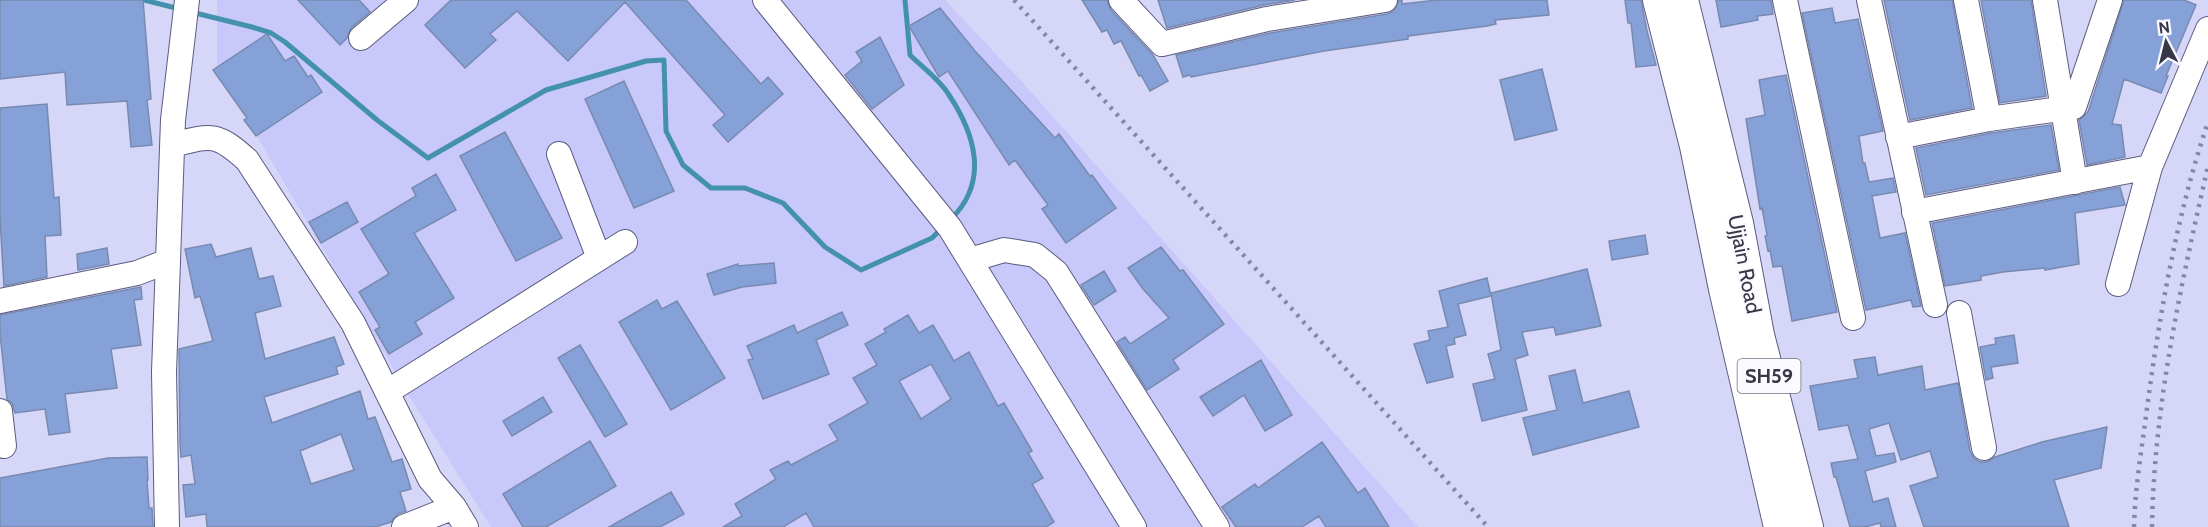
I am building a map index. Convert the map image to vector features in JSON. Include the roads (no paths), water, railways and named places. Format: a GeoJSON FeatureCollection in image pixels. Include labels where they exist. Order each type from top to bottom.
{"type":"FeatureCollection","features":[{"type":"Feature","properties":{"kind":"main road","name":"Ujjain Road"},"geometry":{"type":"LineString","coordinates":[[1658,0],[1695,146],[1725,226],[1759,335],[1808,527]]}},
{"type":"Feature","properties":{"kind":"main road","name":"Ujjain Road"},"geometry":{"type":"LineString","coordinates":[[1683,0],[1725,226],[1724,289],[1779,527]]}},
{"type":"Feature","properties":{"kind":"street"},"geometry":{"type":"LineString","coordinates":[[167,527],[164,372],[168,261],[174,120],[187,0]]}},
{"type":"Feature","properties":{"kind":"street"},"geometry":{"type":"LineString","coordinates":[[361,38],[406,0]]}},
{"type":"Feature","properties":{"kind":"street"},"geometry":{"type":"LineString","coordinates":[[765,0],[950,228],[1134,527]]}},
{"type":"Feature","properties":{"kind":"street"},"geometry":{"type":"LineString","coordinates":[[1121,0],[1162,44],[1267,20],[1385,0]]}},
{"type":"Feature","properties":{"kind":"street"},"geometry":{"type":"LineString","coordinates":[[1785,0],[1853,318]]}},
{"type":"Feature","properties":{"kind":"street"},"geometry":{"type":"LineString","coordinates":[[1869,0],[1935,305]]}},
{"type":"Feature","properties":{"kind":"street"},"geometry":{"type":"LineString","coordinates":[[1966,0],[1989,119]]}},
{"type":"Feature","properties":{"kind":"street"},"geometry":{"type":"LineString","coordinates":[[2045,0],[2075,182]]}},
{"type":"Feature","properties":{"kind":"street"},"geometry":{"type":"LineString","coordinates":[[1898,137],[1989,119],[2074,107],[2110,0]]}},
{"type":"Feature","properties":{"kind":"street"},"geometry":{"type":"LineString","coordinates":[[2118,284],[2150,167],[2208,29]]}},
{"type":"Feature","properties":{"kind":"street"},"geometry":{"type":"LineString","coordinates":[[173,145],[208,136],[228,142],[247,160],[353,323],[430,479],[460,517],[404,527]]}},
{"type":"Feature","properties":{"kind":"street"},"geometry":{"type":"LineString","coordinates":[[559,154],[599,258]]}},
{"type":"Feature","properties":{"kind":"street"},"geometry":{"type":"LineString","coordinates":[[1914,212],[2150,167]]}},
{"type":"Feature","properties":{"kind":"street"},"geometry":{"type":"LineString","coordinates":[[387,392],[625,242]]}},
{"type":"Feature","properties":{"kind":"street"},"geometry":{"type":"LineString","coordinates":[[970,260],[1004,250],[1035,255],[1056,272],[1217,527]]}},
{"type":"Feature","properties":{"kind":"street"},"geometry":{"type":"LineString","coordinates":[[0,301],[137,273],[168,261]]}},
{"type":"Feature","properties":{"kind":"street"},"geometry":{"type":"LineString","coordinates":[[1959,313],[1984,448]]}},
{"type":"Feature","properties":{"kind":"street"},"geometry":{"type":"LineString","coordinates":[[0,411],[4,446]]}},
{"type":"Feature","properties":{"kind":"waterway"},"geometry":{"type":"LineString","coordinates":[[144,0],[180,9]]}},
{"type":"Feature","properties":{"kind":"waterway"},"geometry":{"type":"LineString","coordinates":[[905,0],[910,55],[945,89],[966,125],[971,141],[974,157],[971,189],[964,204],[952,218]]}},
{"type":"Feature","properties":{"kind":"waterway"},"geometry":{"type":"LineString","coordinates":[[191,12],[271,33],[285,42],[377,120],[428,158],[546,90],[646,61],[664,60],[666,131],[683,165],[711,188],[745,188],[783,203],[825,247],[861,270],[932,238],[943,227]]}},
{"type":"Feature","properties":{"kind":"railway"},"geometry":{"type":"LineString","coordinates":[[1014,0],[1488,527]]}},
{"type":"Feature","properties":{"kind":"railway"},"geometry":{"type":"LineString","coordinates":[[2134,527],[2139,467],[2164,300],[2187,192],[2208,122]]}},
{"type":"Feature","properties":{"kind":"railway"},"geometry":{"type":"LineString","coordinates":[[2152,527],[2163,391],[2179,300],[2208,166]]}}]}
